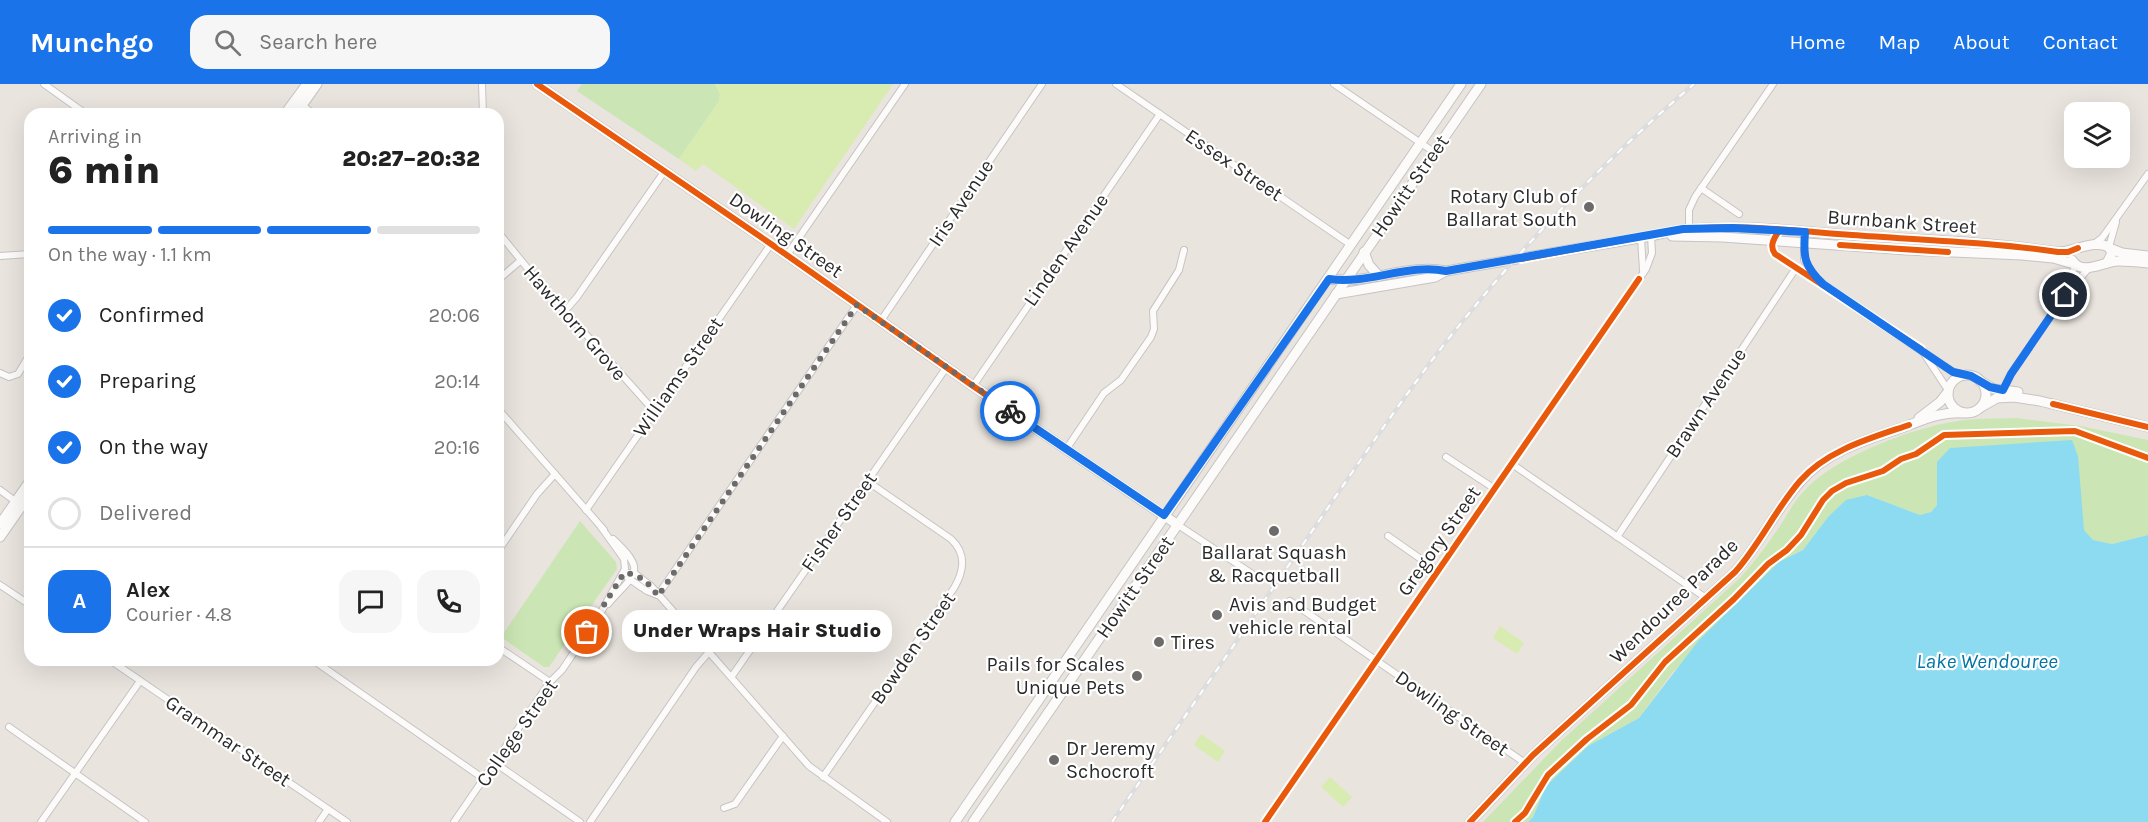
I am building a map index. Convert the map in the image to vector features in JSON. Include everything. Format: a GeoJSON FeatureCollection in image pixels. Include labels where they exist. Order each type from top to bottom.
{"type":"FeatureCollection","features":[{"type":"Feature","properties":{"kind":"main road"},"geometry":{"type":"LineString","coordinates":[[298,107],[306,84]]}},
{"type":"Feature","properties":{"kind":"main road"},"geometry":{"type":"LineString","coordinates":[[298,107],[317,84]]}},
{"type":"Feature","properties":{"kind":"main road","name":"Dowling Street"},"geometry":{"type":"LineString","coordinates":[[537,84],[787,255],[946,368],[1178,525]]}},
{"type":"Feature","properties":{"kind":"main road","name":"Howitt Street"},"geometry":{"type":"LineString","coordinates":[[955,822],[1461,84]]}},
{"type":"Feature","properties":{"kind":"main road","name":"Howitt Street"},"geometry":{"type":"LineString","coordinates":[[973,822],[1481,84]]}},
{"type":"Feature","properties":{"kind":"main road","name":"Burnbank Street"},"geometry":{"type":"LineString","coordinates":[[1336,294],[1435,277],[1446,271],[1689,229],[1779,231],[1804,237],[1907,250],[2037,256],[2080,267],[2091,267]]}},
{"type":"Feature","properties":{"kind":"main road"},"geometry":{"type":"LineString","coordinates":[[1773,240],[1779,231]]}},
{"type":"Feature","properties":{"kind":"main road","name":"Burnbank Street"},"geometry":{"type":"LineString","coordinates":[[1646,237],[1773,240],[1804,237],[2058,252],[2102,244],[2109,248]]}},
{"type":"Feature","properties":{"kind":"main road"},"geometry":{"type":"LineString","coordinates":[[2074,264],[2072,257],[2078,248]]}},
{"type":"Feature","properties":{"kind":"main road"},"geometry":{"type":"LineString","coordinates":[[2109,248],[2119,252],[2148,256]]}},
{"type":"Feature","properties":{"kind":"main road"},"geometry":{"type":"LineString","coordinates":[[2107,263],[2112,257],[2109,248]]}},
{"type":"Feature","properties":{"kind":"main road"},"geometry":{"type":"LineString","coordinates":[[1364,252],[1369,266],[1379,276]]}},
{"type":"Feature","properties":{"kind":"main road"},"geometry":{"type":"LineString","coordinates":[[2091,267],[2118,261],[2148,263]]}},
{"type":"Feature","properties":{"kind":"main road","name":"Burnbank Street"},"geometry":{"type":"LineString","coordinates":[[1329,279],[1345,281],[1431,268],[1446,271]]}},
{"type":"Feature","properties":{"kind":"main road"},"geometry":{"type":"LineString","coordinates":[[1329,279],[1336,294]]}},
{"type":"Feature","properties":{"kind":"main road"},"geometry":{"type":"LineString","coordinates":[[1269,366],[1281,374]]}},
{"type":"Feature","properties":{"kind":"main road"},"geometry":{"type":"LineString","coordinates":[[2040,401],[2019,392],[1990,387],[1966,375],[1955,380],[1948,391],[1948,398],[1953,407],[1963,413],[1969,413],[1990,400],[2005,396],[2040,401],[2148,427]]}},
{"type":"Feature","properties":{"kind":"main road"},"geometry":{"type":"LineString","coordinates":[[1980,381],[1986,394],[1981,407]]}},
{"type":"Feature","properties":{"kind":"main road","name":"Wendouree Parade"},"geometry":{"type":"LineString","coordinates":[[1910,425],[1940,402],[1948,391]]}},
{"type":"Feature","properties":{"kind":"main road","name":"Wendouree Parade"},"geometry":{"type":"LineString","coordinates":[[1470,822],[1525,763],[1744,561],[1793,490],[1811,470],[1845,449],[1945,413],[1963,413]]}},
{"type":"Feature","properties":{"kind":"main road"},"geometry":{"type":"LineString","coordinates":[[0,537],[24,494]]}},
{"type":"Feature","properties":{"kind":"main road"},"geometry":{"type":"LineString","coordinates":[[0,524],[24,499]]}},
{"type":"Feature","properties":{"kind":"street"},"geometry":{"type":"LineString","coordinates":[[482,84],[483,108]]}},
{"type":"Feature","properties":{"kind":"street"},"geometry":{"type":"LineString","coordinates":[[787,255],[905,84]]}},
{"type":"Feature","properties":{"kind":"street","name":"Iris Avenue"},"geometry":{"type":"LineString","coordinates":[[880,322],[1042,84]]}},
{"type":"Feature","properties":{"kind":"street","name":"Essex Street"},"geometry":{"type":"LineString","coordinates":[[1116,84],[1352,245]]}},
{"type":"Feature","properties":{"kind":"street"},"geometry":{"type":"LineString","coordinates":[[1334,84],[1434,152]]}},
{"type":"Feature","properties":{"kind":"street"},"geometry":{"type":"LineString","coordinates":[[1689,229],[1689,210],[1701,188],[1773,84]]}},
{"type":"Feature","properties":{"kind":"street"},"geometry":{"type":"LineString","coordinates":[[48,85],[78,108]]}},
{"type":"Feature","properties":{"kind":"street","name":"Linden Avenue"},"geometry":{"type":"LineString","coordinates":[[973,386],[1160,114]]}},
{"type":"Feature","properties":{"kind":"street"},"geometry":{"type":"LineString","coordinates":[[565,311],[578,297],[664,172]]}},
{"type":"Feature","properties":{"kind":"street"},"geometry":{"type":"LineString","coordinates":[[2090,246],[2102,238],[2148,174]]}},
{"type":"Feature","properties":{"kind":"street"},"geometry":{"type":"LineString","coordinates":[[1701,188],[1739,214]]}},
{"type":"Feature","properties":{"kind":"street"},"geometry":{"type":"LineString","coordinates":[[2109,248],[2112,231],[2119,216]]}},
{"type":"Feature","properties":{"kind":"street","name":"Gregory Street"},"geometry":{"type":"LineString","coordinates":[[1265,822],[1639,279],[1651,257],[1646,237]]}},
{"type":"Feature","properties":{"kind":"street"},"geometry":{"type":"LineString","coordinates":[[1804,237],[1804,260],[1823,284]]}},
{"type":"Feature","properties":{"kind":"street","name":"Hawthorn Grove"},"geometry":{"type":"LineString","coordinates":[[504,240],[520,261],[655,412]]}},
{"type":"Feature","properties":{"kind":"street"},"geometry":{"type":"LineString","coordinates":[[1773,240],[1774,252],[1796,268],[1953,372],[1966,375]]}},
{"type":"Feature","properties":{"kind":"street","name":"Williams Street"},"geometry":{"type":"LineString","coordinates":[[586,510],[771,244]]}},
{"type":"Feature","properties":{"kind":"street"},"geometry":{"type":"LineString","coordinates":[[1067,448],[1104,393],[1119,383],[1151,337],[1154,328],[1153,312],[1179,270],[1184,250]]}},
{"type":"Feature","properties":{"kind":"street"},"geometry":{"type":"LineString","coordinates":[[0,256],[24,254]]}},
{"type":"Feature","properties":{"kind":"street"},"geometry":{"type":"LineString","coordinates":[[504,275],[520,261]]}},
{"type":"Feature","properties":{"kind":"street"},"geometry":{"type":"LineString","coordinates":[[2065,295],[2074,264]]}},
{"type":"Feature","properties":{"kind":"street"},"geometry":{"type":"LineString","coordinates":[[2003,390],[2011,374],[2065,295],[2091,267]]}},
{"type":"Feature","properties":{"kind":"street","name":"Brawn Avenue"},"geometry":{"type":"LineString","coordinates":[[1617,537],[1796,268]]}},
{"type":"Feature","properties":{"kind":"street"},"geometry":{"type":"LineString","coordinates":[[658,596],[857,305]]}},
{"type":"Feature","properties":{"kind":"street"},"geometry":{"type":"LineString","coordinates":[[1921,349],[1936,369],[1948,391]]}},
{"type":"Feature","properties":{"kind":"street"},"geometry":{"type":"LineString","coordinates":[[0,373],[9,377],[19,373],[24,364]]}},
{"type":"Feature","properties":{"kind":"street","name":"Fisher Street"},"geometry":{"type":"LineString","coordinates":[[732,676],[946,368]]}},
{"type":"Feature","properties":{"kind":"street"},"geometry":{"type":"LineString","coordinates":[[504,416],[601,527],[633,559],[632,576]]}},
{"type":"Feature","properties":{"kind":"street"},"geometry":{"type":"LineString","coordinates":[[1446,457],[1495,489]]}},
{"type":"Feature","properties":{"kind":"street"},"geometry":{"type":"LineString","coordinates":[[1512,464],[1706,598]]}},
{"type":"Feature","properties":{"kind":"street"},"geometry":{"type":"LineString","coordinates":[[504,543],[537,494],[555,474]]}},
{"type":"Feature","properties":{"kind":"street","name":"Bowden Street"},"geometry":{"type":"LineString","coordinates":[[823,777],[954,588],[963,570],[960,549],[951,539],[867,481]]}},
{"type":"Feature","properties":{"kind":"street"},"geometry":{"type":"LineString","coordinates":[[0,490],[19,504]]}},
{"type":"Feature","properties":{"kind":"street","name":"Dowling Street"},"geometry":{"type":"LineString","coordinates":[[1178,525],[1251,573]]}},
{"type":"Feature","properties":{"kind":"street"},"geometry":{"type":"LineString","coordinates":[[601,527],[624,559],[626,565],[624,573],[632,576],[647,591],[658,596],[732,676],[809,766],[887,822]]}},
{"type":"Feature","properties":{"kind":"street"},"geometry":{"type":"LineString","coordinates":[[1388,536],[1438,571]]}},
{"type":"Feature","properties":{"kind":"street","name":"College Street"},"geometry":{"type":"LineString","coordinates":[[600,614],[624,573]]}},
{"type":"Feature","properties":{"kind":"street","name":"College Street"},"geometry":{"type":"LineString","coordinates":[[454,822],[550,682],[562,670],[600,614],[632,576]]}},
{"type":"Feature","properties":{"kind":"street"},"geometry":{"type":"LineString","coordinates":[[0,585],[24,601]]}},
{"type":"Feature","properties":{"kind":"street","name":"Dowling Street"},"geometry":{"type":"LineString","coordinates":[[1290,601],[1525,763]]}},
{"type":"Feature","properties":{"kind":"street"},"geometry":{"type":"LineString","coordinates":[[504,651],[550,682]]}},
{"type":"Feature","properties":{"kind":"street"},"geometry":{"type":"LineString","coordinates":[[591,822],[696,667],[709,652]]}},
{"type":"Feature","properties":{"kind":"street","name":"Grammar Street"},"geometry":{"type":"LineString","coordinates":[[119,666],[347,822]]}},
{"type":"Feature","properties":{"kind":"street"},"geometry":{"type":"LineString","coordinates":[[322,666],[484,779]]}},
{"type":"Feature","properties":{"kind":"street"},"geometry":{"type":"LineString","coordinates":[[41,822],[140,681]]}},
{"type":"Feature","properties":{"kind":"street"},"geometry":{"type":"LineString","coordinates":[[9,727],[145,822]]}},
{"type":"Feature","properties":{"kind":"street"},"geometry":{"type":"LineString","coordinates":[[724,808],[735,804],[783,736]]}},
{"type":"Feature","properties":{"kind":"street"},"geometry":{"type":"LineString","coordinates":[[495,763],[569,819],[580,822]]}},
{"type":"Feature","properties":{"kind":"street"},"geometry":{"type":"LineString","coordinates":[[319,822],[328,809]]}},
{"type":"Feature","properties":{"kind":"green space"},"geometry":{"type":"Polygon","coordinates":[[[582,84],[715,84],[720,94],[719,101],[679,159],[577,91],[582,84]]]}},
{"type":"Feature","properties":{"kind":"green space"},"geometry":{"type":"Polygon","coordinates":[[[715,84],[893,84],[794,229],[703,164],[696,171],[679,159],[719,101],[720,94],[715,84]]]}},
{"type":"Feature","properties":{"kind":"green space"},"geometry":{"type":"Polygon","coordinates":[[[2017,418],[2080,426],[2148,440],[2148,535],[2112,544],[2093,540],[2083,530],[1937,462],[1937,505],[1931,512],[1920,515],[1867,495],[1828,517],[1803,550],[1779,563],[1672,673],[1639,718],[1588,746],[1546,786],[1533,817],[1528,822],[1483,822],[1562,740],[1741,577],[1771,539],[1798,497],[1819,477],[1877,445],[1940,424],[1965,420],[2017,418]]]}},
{"type":"Feature","properties":{"kind":"green space"},"geometry":{"type":"Polygon","coordinates":[[[580,521],[616,562],[617,569],[549,667],[544,667],[504,639],[504,633],[580,521]]]}},
{"type":"Feature","properties":{"kind":"green space"},"geometry":{"type":"Polygon","coordinates":[[[1500,626],[1524,643],[1517,654],[1493,638],[1500,626]]]}},
{"type":"Feature","properties":{"kind":"green space"},"geometry":{"type":"Polygon","coordinates":[[[1201,734],[1225,751],[1218,762],[1194,745],[1201,734]]]}},
{"type":"Feature","properties":{"kind":"green space"},"geometry":{"type":"Polygon","coordinates":[[[1330,777],[1352,797],[1343,807],[1321,787],[1330,777]]]}},
{"type":"Feature","properties":{"kind":"water","name":"Lake Wendouree"},"geometry":{"type":"Polygon","coordinates":[[[2072,440],[2078,456],[2084,530],[2093,540],[2112,544],[2148,535],[2148,822],[1528,822],[1533,817],[1546,786],[1588,746],[1639,718],[1699,640],[1779,562],[1803,550],[1828,517],[1846,500],[1867,495],[1920,515],[1931,512],[1937,505],[1937,462],[1950,448],[2072,440]]]}},
{"type":"Feature","properties":{"kind":"railway"},"geometry":{"type":"LineString","coordinates":[[1112,822],[1367,451],[1442,347],[1530,242],[1561,209],[1626,145],[1694,84]]}},
{"type":"Feature","properties":{"kind":"cycle path"},"geometry":{"type":"LineString","coordinates":[[537,84],[973,386],[1164,515]]}},
{"type":"Feature","properties":{"kind":"cycle path"},"geometry":{"type":"LineString","coordinates":[[1521,259],[1678,230],[1721,227],[1765,228],[1955,242],[2058,252],[2068,252],[2078,248]]}},
{"type":"Feature","properties":{"kind":"cycle path"},"geometry":{"type":"LineString","coordinates":[[1779,231],[1772,245],[1775,254],[1921,349]]}},
{"type":"Feature","properties":{"kind":"cycle path"},"geometry":{"type":"LineString","coordinates":[[1840,245],[1948,252]]}},
{"type":"Feature","properties":{"kind":"cycle path"},"geometry":{"type":"LineString","coordinates":[[1265,822],[1639,279]]}},
{"type":"Feature","properties":{"kind":"cycle path"},"geometry":{"type":"LineString","coordinates":[[2053,404],[2148,427]]}},
{"type":"Feature","properties":{"kind":"cycle path"},"geometry":{"type":"LineString","coordinates":[[1470,822],[1533,755],[1735,572],[1791,492],[1811,470],[1850,446],[1909,425]]}},
{"type":"Feature","properties":{"kind":"cycle path"},"geometry":{"type":"LineString","coordinates":[[1515,822],[1525,813],[1548,775],[1587,739],[1631,705],[1665,662],[1734,599],[1768,564],[1787,550],[1801,535],[1823,500],[1832,491],[1846,483],[1883,471],[1901,459],[1916,454],[1944,435],[2075,431],[2148,458]]}},
{"type":"Feature","properties":{"kind":"way so far"},"geometry":{"type":"LineString","coordinates":[[587,632],[624,573],[634,573],[639,576],[651,586],[658,596],[857,305],[1010,411]]}},
{"type":"Feature","properties":{"kind":"place","name":"Rotary Club of Ballarat South"},"geometry":{"type":"Point","coordinates":[1589,207]}},
{"type":"Feature","properties":{"kind":"place","name":"Ballarat Squash & Racquetball"},"geometry":{"type":"Point","coordinates":[1274,531]}},
{"type":"Feature","properties":{"kind":"place","name":"Avis and Budget vehicle rental"},"geometry":{"type":"Point","coordinates":[1217,615]}},
{"type":"Feature","properties":{"kind":"place","name":"Under Wraps Hair Studio"},"geometry":{"type":"Point","coordinates":[587,632]}},
{"type":"Feature","properties":{"kind":"place","name":"Tires"},"geometry":{"type":"Point","coordinates":[1159,642]}},
{"type":"Feature","properties":{"kind":"place","name":"Pails for Scales Unique Pets"},"geometry":{"type":"Point","coordinates":[1137,676]}},
{"type":"Feature","properties":{"kind":"place","name":"Dr Jeremy Schocroft"},"geometry":{"type":"Point","coordinates":[1054,760]}},
{"type":"Feature","properties":{"kind":"route"},"geometry":{"type":"LineString","coordinates":[[1010,411],[1164,515],[1329,279],[1345,281],[1431,268],[1446,271],[1689,229],[1733,228],[1805,232],[1804,260],[1823,284],[1953,372],[1971,376],[1987,386],[2003,390],[2011,374],[2065,295]]}}]}
